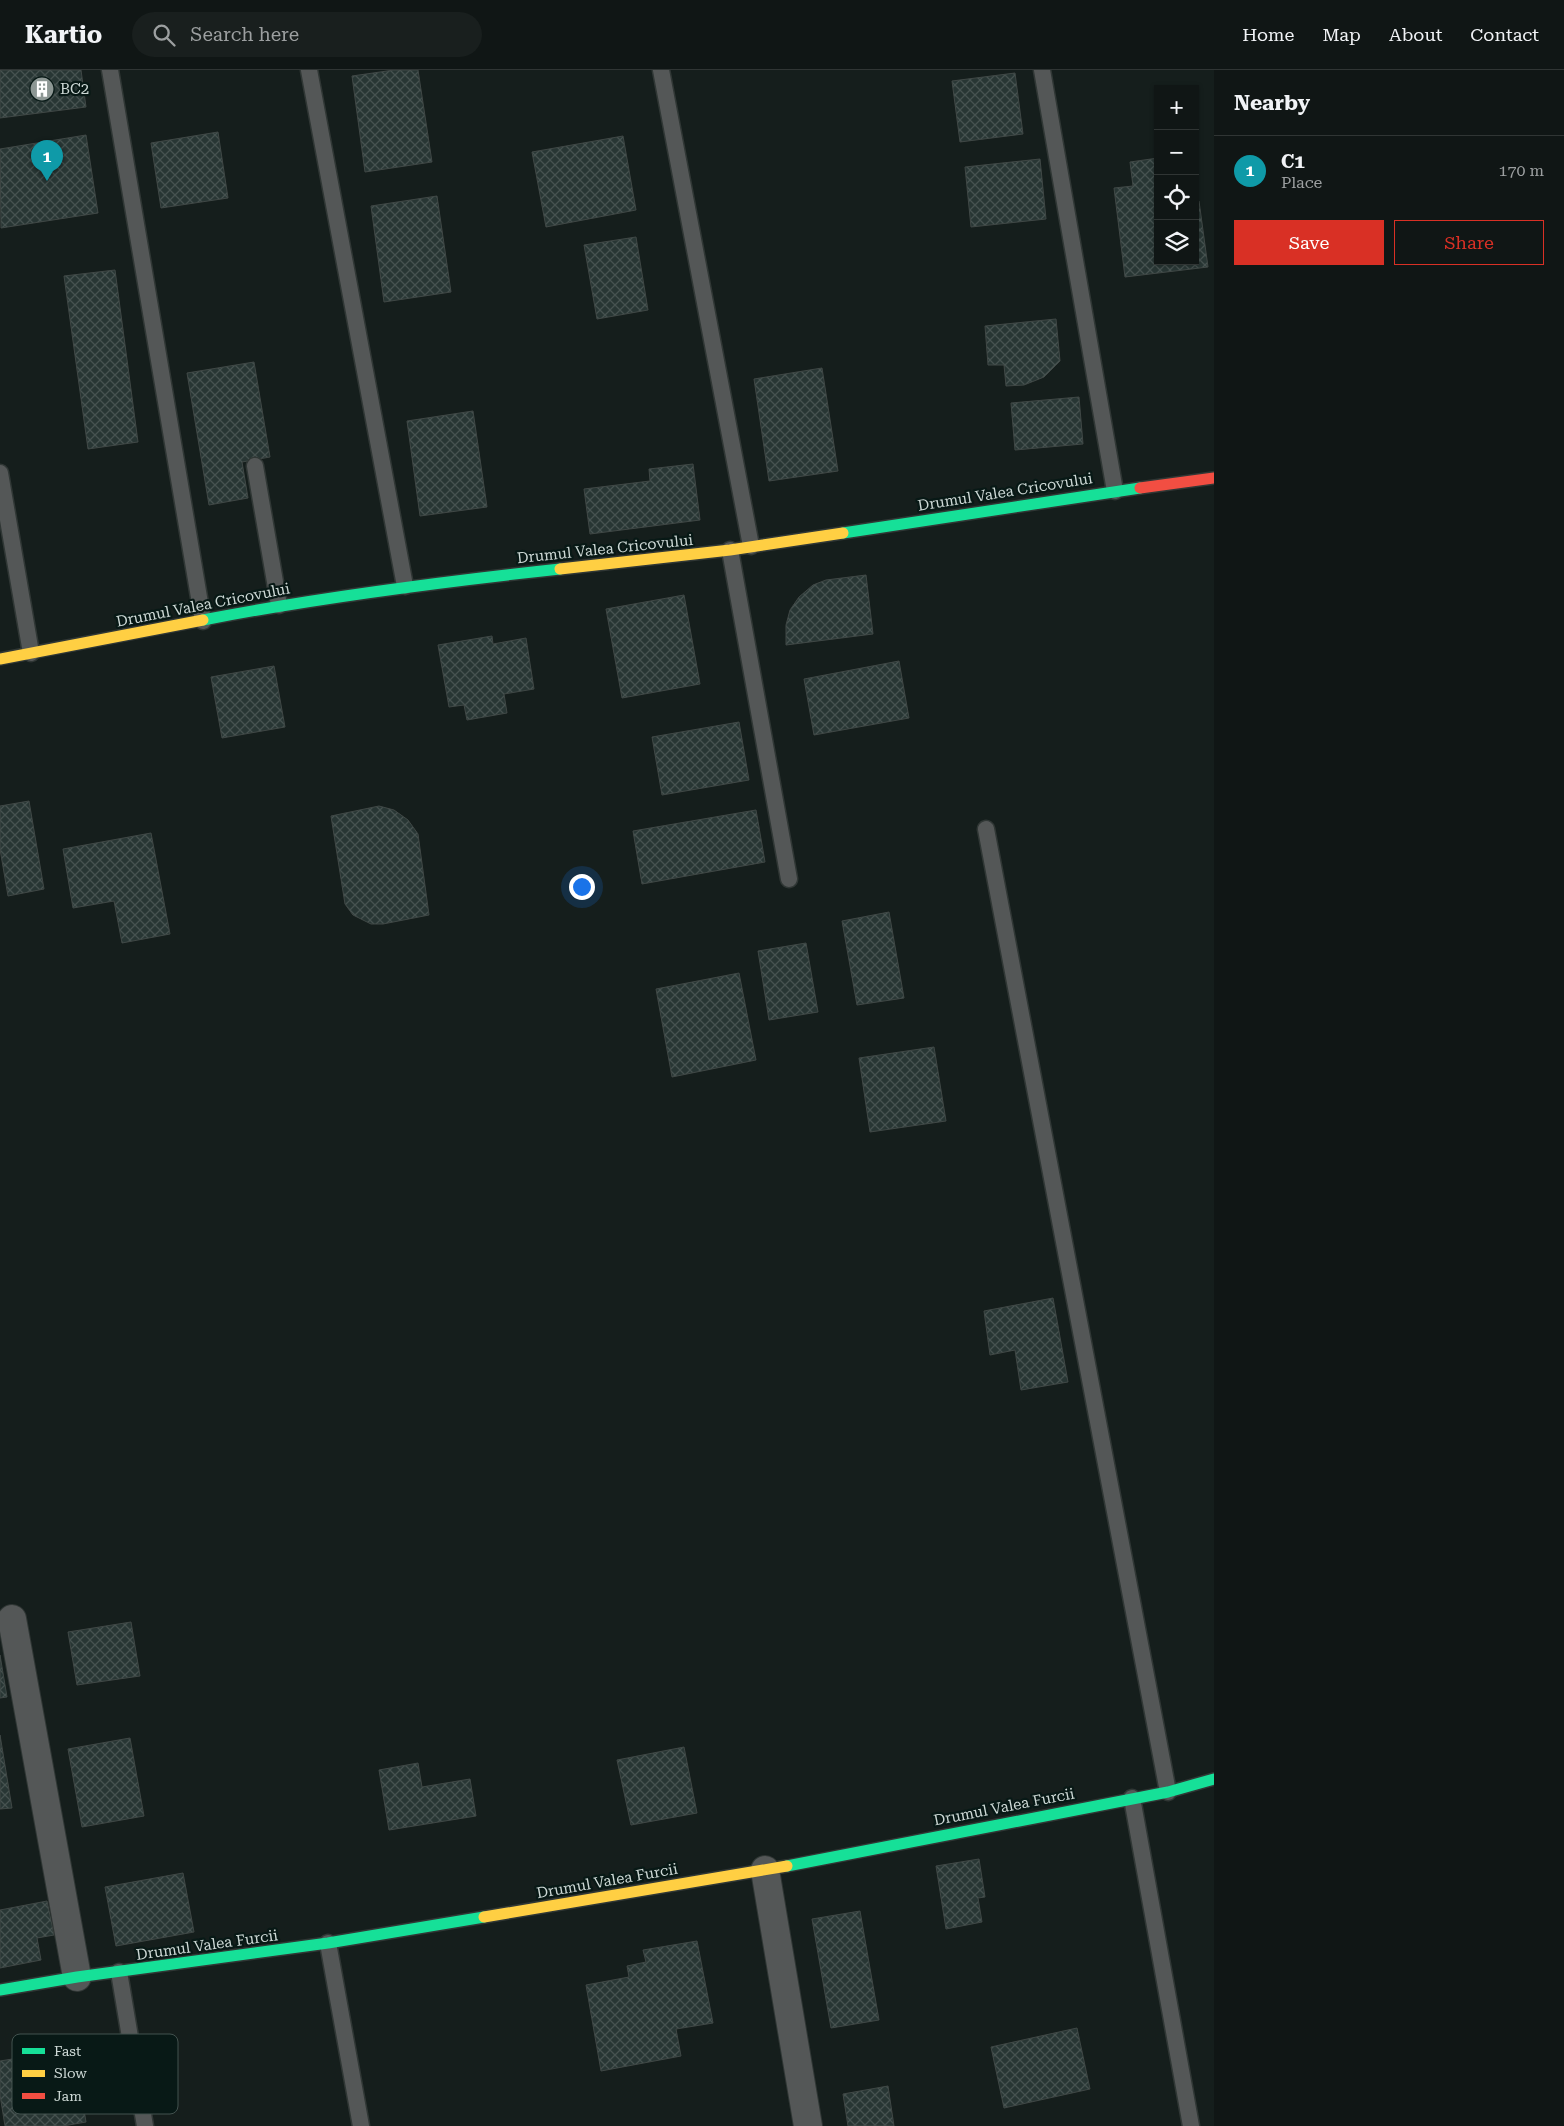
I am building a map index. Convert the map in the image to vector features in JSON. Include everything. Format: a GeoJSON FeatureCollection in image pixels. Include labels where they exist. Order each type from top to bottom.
{"type":"FeatureCollection","features":[{"type":"Feature","properties":{"kind":"street","name":"Drumul Valea Cricovului"},"geometry":{"type":"LineString","coordinates":[[0,659],[280,605],[405,586],[730,550],[1115,491],[1214,478]]}},
{"type":"Feature","properties":{"kind":"street"},"geometry":{"type":"LineString","coordinates":[[12,1619],[78,1977]]}},
{"type":"Feature","properties":{"kind":"street","name":"Drumul Valea Furcii"},"geometry":{"type":"LineString","coordinates":[[0,1990],[78,1977],[328,1944],[765,1870],[1168,1792],[1214,1779]]}},
{"type":"Feature","properties":{"kind":"street"},"geometry":{"type":"LineString","coordinates":[[765,1870],[808,2126]]}},
{"type":"Feature","properties":{"kind":"lane"},"geometry":{"type":"LineString","coordinates":[[110,70],[203,621]]}},
{"type":"Feature","properties":{"kind":"lane"},"geometry":{"type":"LineString","coordinates":[[309,70],[405,586]]}},
{"type":"Feature","properties":{"kind":"lane"},"geometry":{"type":"LineString","coordinates":[[660,70],[751,546]]}},
{"type":"Feature","properties":{"kind":"lane"},"geometry":{"type":"LineString","coordinates":[[1042,70],[1115,491]]}},
{"type":"Feature","properties":{"kind":"lane"},"geometry":{"type":"LineString","coordinates":[[255,466],[280,605]]}},
{"type":"Feature","properties":{"kind":"lane"},"geometry":{"type":"LineString","coordinates":[[0,473],[31,653]]}},
{"type":"Feature","properties":{"kind":"lane"},"geometry":{"type":"LineString","coordinates":[[730,550],[789,879]]}},
{"type":"Feature","properties":{"kind":"lane"},"geometry":{"type":"LineString","coordinates":[[986,829],[1168,1792]]}},
{"type":"Feature","properties":{"kind":"lane"},"geometry":{"type":"LineString","coordinates":[[1132,1798],[1191,2126]]}},
{"type":"Feature","properties":{"kind":"lane"},"geometry":{"type":"LineString","coordinates":[[328,1944],[361,2126]]}},
{"type":"Feature","properties":{"kind":"lane"},"geometry":{"type":"LineString","coordinates":[[119,1972],[129,2034]]}},
{"type":"Feature","properties":{"kind":"building","name":"BC2"},"geometry":{"type":"Polygon","coordinates":[[[0,70],[81,70],[86,107],[0,118],[0,70]]]}},
{"type":"Feature","properties":{"kind":"building"},"geometry":{"type":"Polygon","coordinates":[[[394,70],[418,70],[432,162],[365,172],[352,76],[394,70]]]}},
{"type":"Feature","properties":{"kind":"building"},"geometry":{"type":"Polygon","coordinates":[[[1015,73],[1023,134],[960,142],[952,81],[1015,73]]]}},
{"type":"Feature","properties":{"kind":"building"},"geometry":{"type":"Polygon","coordinates":[[[218,132],[228,198],[161,208],[151,143],[218,132]]]}},
{"type":"Feature","properties":{"kind":"building"},"geometry":{"type":"Polygon","coordinates":[[[86,135],[98,213],[1,228],[0,149],[86,135]]]}},
{"type":"Feature","properties":{"kind":"building"},"geometry":{"type":"Polygon","coordinates":[[[623,136],[636,210],[546,227],[532,152],[623,136]]]}},
{"type":"Feature","properties":{"kind":"building"},"geometry":{"type":"Polygon","coordinates":[[[1040,159],[1046,219],[971,227],[965,167],[1040,159]]]}},
{"type":"Feature","properties":{"kind":"building"},"geometry":{"type":"Polygon","coordinates":[[[1154,159],[1154,265],[1199,265],[1199,201],[1208,267],[1125,277],[1114,188],[1133,186],[1130,162],[1154,159]]]}},
{"type":"Feature","properties":{"kind":"building"},"geometry":{"type":"Polygon","coordinates":[[[437,196],[451,292],[384,302],[371,206],[437,196]]]}},
{"type":"Feature","properties":{"kind":"building"},"geometry":{"type":"Polygon","coordinates":[[[636,237],[648,310],[597,319],[584,245],[636,237]]]}},
{"type":"Feature","properties":{"kind":"building"},"geometry":{"type":"Polygon","coordinates":[[[115,270],[138,442],[88,449],[64,276],[115,270]]]}},
{"type":"Feature","properties":{"kind":"building"},"geometry":{"type":"Polygon","coordinates":[[[1056,319],[1060,361],[1044,377],[1024,385],[1006,386],[1004,365],[988,365],[985,326],[1056,319]]]}},
{"type":"Feature","properties":{"kind":"building"},"geometry":{"type":"Polygon","coordinates":[[[254,362],[270,457],[242,462],[248,498],[209,505],[187,373],[254,362]]]}},
{"type":"Feature","properties":{"kind":"building"},"geometry":{"type":"Polygon","coordinates":[[[822,368],[838,471],[769,481],[754,379],[822,368]]]}},
{"type":"Feature","properties":{"kind":"building"},"geometry":{"type":"Polygon","coordinates":[[[1079,397],[1083,444],[1015,450],[1011,403],[1079,397]]]}},
{"type":"Feature","properties":{"kind":"building"},"geometry":{"type":"Polygon","coordinates":[[[473,411],[487,507],[420,516],[407,421],[473,411]]]}},
{"type":"Feature","properties":{"kind":"building"},"geometry":{"type":"Polygon","coordinates":[[[693,464],[700,520],[590,534],[584,489],[650,481],[649,469],[693,464]]]}},
{"type":"Feature","properties":{"kind":"building"},"geometry":{"type":"Polygon","coordinates":[[[866,575],[873,634],[786,645],[786,625],[790,610],[799,597],[813,585],[826,580],[866,575]]]}},
{"type":"Feature","properties":{"kind":"building"},"geometry":{"type":"Polygon","coordinates":[[[684,595],[700,684],[622,698],[606,609],[684,595]]]}},
{"type":"Feature","properties":{"kind":"building"},"geometry":{"type":"Polygon","coordinates":[[[492,636],[493,644],[526,638],[534,689],[504,694],[507,713],[467,720],[464,705],[449,707],[438,645],[492,636]]]}},
{"type":"Feature","properties":{"kind":"building"},"geometry":{"type":"Polygon","coordinates":[[[899,661],[909,718],[814,735],[804,679],[899,661]]]}},
{"type":"Feature","properties":{"kind":"building"},"geometry":{"type":"Polygon","coordinates":[[[274,666],[285,727],[222,738],[211,677],[274,666]]]}},
{"type":"Feature","properties":{"kind":"building"},"geometry":{"type":"Polygon","coordinates":[[[739,722],[749,780],[662,795],[652,737],[739,722]]]}},
{"type":"Feature","properties":{"kind":"building"},"geometry":{"type":"Polygon","coordinates":[[[29,801],[44,889],[8,896],[0,849],[0,806],[29,801]]]}},
{"type":"Feature","properties":{"kind":"building"},"geometry":{"type":"Polygon","coordinates":[[[379,806],[394,810],[408,820],[418,834],[429,915],[383,924],[371,924],[353,915],[345,904],[331,816],[379,806]]]}},
{"type":"Feature","properties":{"kind":"building"},"geometry":{"type":"Polygon","coordinates":[[[756,810],[765,862],[642,884],[633,831],[756,810]]]}},
{"type":"Feature","properties":{"kind":"building"},"geometry":{"type":"Polygon","coordinates":[[[151,833],[170,934],[122,943],[114,901],[73,908],[63,849],[151,833]]]}},
{"type":"Feature","properties":{"kind":"building"},"geometry":{"type":"Polygon","coordinates":[[[889,912],[904,998],[857,1005],[842,921],[889,912]]]}},
{"type":"Feature","properties":{"kind":"building"},"geometry":{"type":"Polygon","coordinates":[[[806,943],[818,1012],[769,1020],[758,951],[806,943]]]}},
{"type":"Feature","properties":{"kind":"building"},"geometry":{"type":"Polygon","coordinates":[[[739,973],[756,1060],[672,1077],[656,989],[739,973]]]}},
{"type":"Feature","properties":{"kind":"building"},"geometry":{"type":"Polygon","coordinates":[[[934,1047],[946,1121],[870,1132],[859,1058],[934,1047]]]}},
{"type":"Feature","properties":{"kind":"building"},"geometry":{"type":"Polygon","coordinates":[[[1053,1298],[1068,1382],[1021,1390],[1015,1350],[990,1355],[984,1311],[1053,1298]]]}},
{"type":"Feature","properties":{"kind":"building"},"geometry":{"type":"Polygon","coordinates":[[[131,1622],[140,1676],[77,1685],[68,1632],[131,1622]]]}},
{"type":"Feature","properties":{"kind":"building"},"geometry":{"type":"Polygon","coordinates":[[[0,1655],[7,1697],[0,1698],[0,1655]]]}},
{"type":"Feature","properties":{"kind":"building"},"geometry":{"type":"Polygon","coordinates":[[[0,1735],[12,1808],[0,1809],[0,1735]]]}},
{"type":"Feature","properties":{"kind":"building"},"geometry":{"type":"Polygon","coordinates":[[[130,1738],[144,1816],[82,1827],[68,1749],[130,1738]]]}},
{"type":"Feature","properties":{"kind":"building"},"geometry":{"type":"Polygon","coordinates":[[[684,1747],[697,1813],[631,1825],[617,1760],[684,1747]]]}},
{"type":"Feature","properties":{"kind":"building"},"geometry":{"type":"Polygon","coordinates":[[[418,1763],[422,1787],[470,1779],[476,1816],[389,1830],[379,1770],[418,1763]]]}},
{"type":"Feature","properties":{"kind":"building"},"geometry":{"type":"Polygon","coordinates":[[[979,1859],[985,1897],[978,1898],[982,1922],[946,1929],[936,1866],[979,1859]]]}},
{"type":"Feature","properties":{"kind":"building"},"geometry":{"type":"Polygon","coordinates":[[[183,1873],[194,1932],[116,1946],[105,1887],[183,1873]]]}},
{"type":"Feature","properties":{"kind":"building"},"geometry":{"type":"Polygon","coordinates":[[[47,1901],[54,1935],[37,1938],[41,1960],[0,1968],[0,1910],[47,1901]]]}},
{"type":"Feature","properties":{"kind":"building"},"geometry":{"type":"Polygon","coordinates":[[[860,1911],[879,2020],[831,2028],[812,1919],[860,1911]]]}},
{"type":"Feature","properties":{"kind":"building"},"geometry":{"type":"Polygon","coordinates":[[[697,1941],[713,2023],[676,2029],[681,2056],[601,2071],[586,1985],[629,1977],[627,1966],[646,1962],[643,1950],[697,1941]]]}},
{"type":"Feature","properties":{"kind":"building"},"geometry":{"type":"Polygon","coordinates":[[[1077,2028],[1090,2089],[1004,2108],[991,2047],[1077,2028]]]}},
{"type":"Feature","properties":{"kind":"building"},"geometry":{"type":"Polygon","coordinates":[[[12,2059],[12,2114],[85,2114],[86,2122],[63,2126],[5,2126],[0,2095],[0,2061],[12,2059]]]}},
{"type":"Feature","properties":{"kind":"building"},"geometry":{"type":"Polygon","coordinates":[[[888,2086],[894,2126],[848,2126],[843,2094],[888,2086]]]}},
{"type":"Feature","properties":{"kind":"traffic: fast"},"geometry":{"type":"LineString","coordinates":[[843,533],[1140,488]]}},
{"type":"Feature","properties":{"kind":"traffic: fast"},"geometry":{"type":"LineString","coordinates":[[203,620],[381,591],[560,569]]}},
{"type":"Feature","properties":{"kind":"traffic: fast"},"geometry":{"type":"LineString","coordinates":[[787,1866],[1168,1792],[1214,1779]]}},
{"type":"Feature","properties":{"kind":"traffic: fast"},"geometry":{"type":"LineString","coordinates":[[0,1990],[77,1977],[328,1943],[484,1917]]}},
{"type":"Feature","properties":{"kind":"traffic: slow"},"geometry":{"type":"LineString","coordinates":[[560,569],[730,550],[843,533]]}},
{"type":"Feature","properties":{"kind":"traffic: slow"},"geometry":{"type":"LineString","coordinates":[[0,659],[203,620]]}},
{"type":"Feature","properties":{"kind":"traffic: slow"},"geometry":{"type":"LineString","coordinates":[[484,1917],[787,1866]]}},
{"type":"Feature","properties":{"kind":"traffic: jam"},"geometry":{"type":"LineString","coordinates":[[1140,488],[1214,478]]}},
{"type":"Feature","properties":{"kind":"place","name":"BC2"},"geometry":{"type":"Point","coordinates":[42,89]}},
{"type":"Feature","properties":{"kind":"place","name":"C1"},"geometry":{"type":"Point","coordinates":[47,181]}}]}
